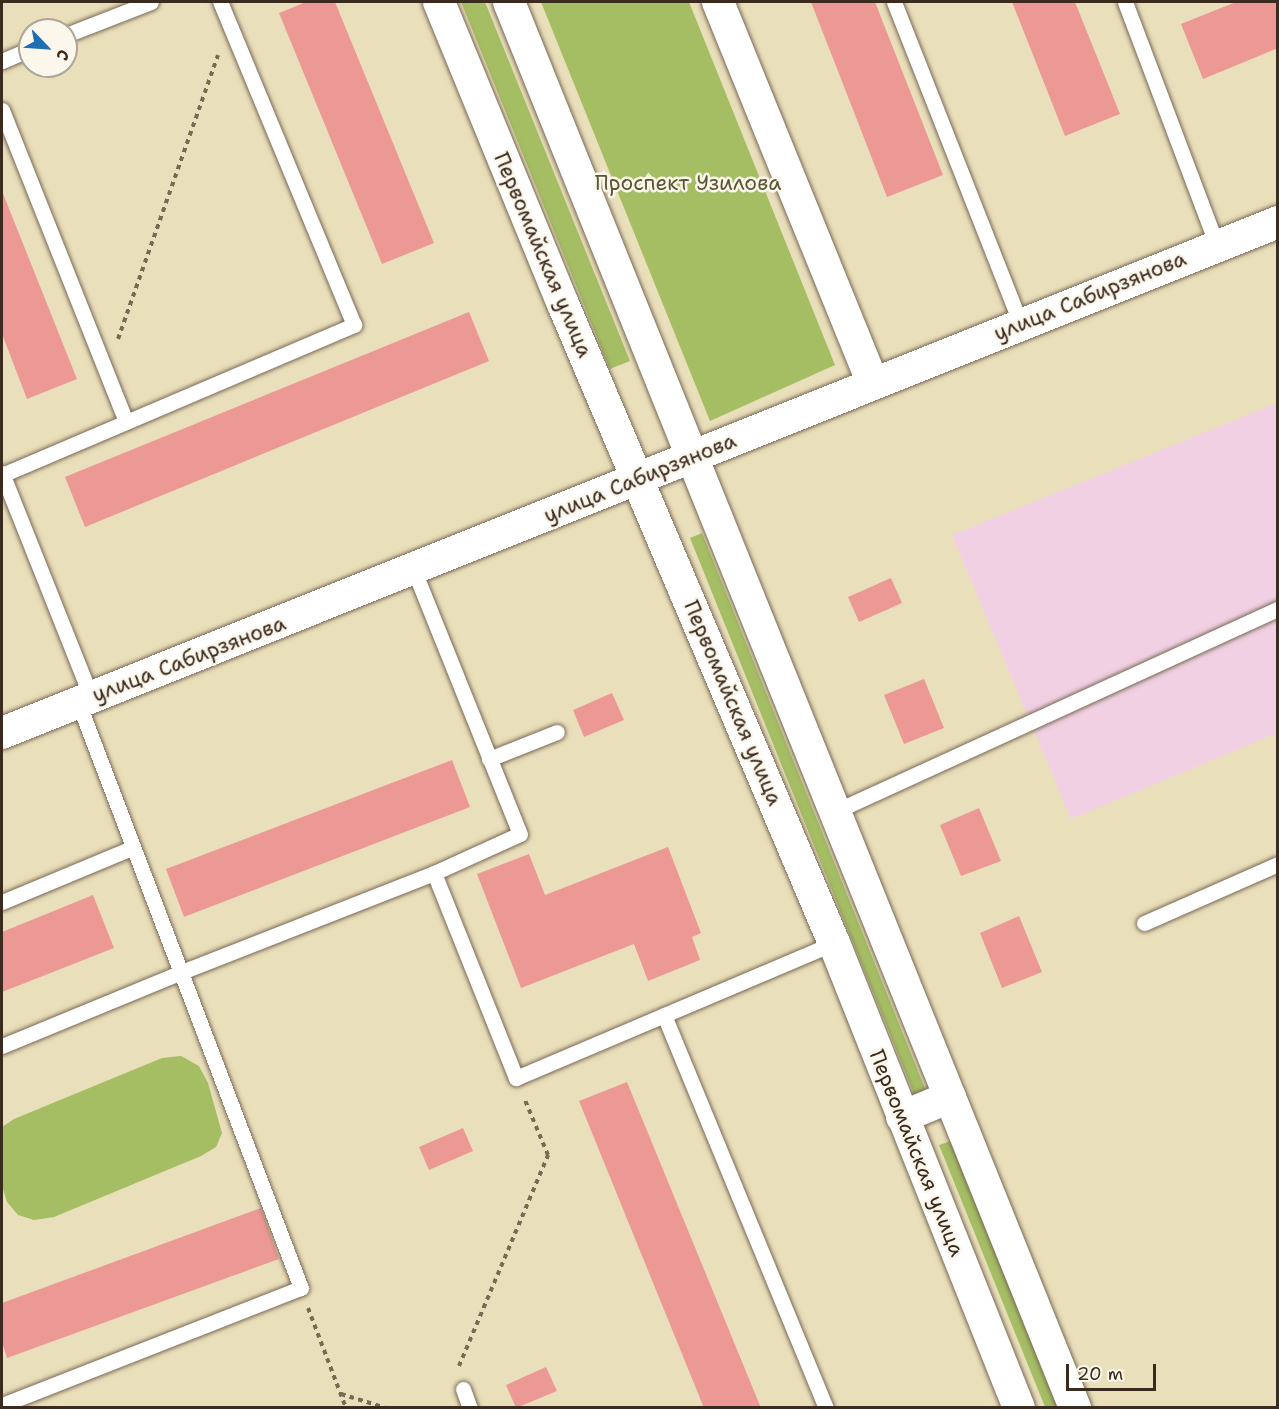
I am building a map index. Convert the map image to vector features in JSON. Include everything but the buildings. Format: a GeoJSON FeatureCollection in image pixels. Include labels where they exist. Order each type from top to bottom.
{"type":"FeatureCollection","features":[{"type":"Feature","properties":{"kind":"street","name":"Первомайская улица"},"geometry":{"type":"LineString","coordinates":[[439,2],[563,304],[834,943],[1019,1407]]}},
{"type":"Feature","properties":{"kind":"street"},"geometry":{"type":"LineString","coordinates":[[509,2],[1074,1407]]}},
{"type":"Feature","properties":{"kind":"street"},"geometry":{"type":"LineString","coordinates":[[717,2],[873,383]]}},
{"type":"Feature","properties":{"kind":"street","name":"улица Сабирзянова"},"geometry":{"type":"LineString","coordinates":[[2,733],[414,570],[873,383],[1278,222]]}},
{"type":"Feature","properties":{"kind":"street"},"geometry":{"type":"LineString","coordinates":[[902,1117],[950,1097]]}},
{"type":"Feature","properties":{"kind":"lane"},"geometry":{"type":"LineString","coordinates":[[78,30],[151,2]]}},
{"type":"Feature","properties":{"kind":"lane"},"geometry":{"type":"LineString","coordinates":[[2,1405],[301,1288],[132,848],[84,700],[2,474],[354,325],[220,2]]}},
{"type":"Feature","properties":{"kind":"lane"},"geometry":{"type":"LineString","coordinates":[[894,2],[1021,324]]}},
{"type":"Feature","properties":{"kind":"lane"},"geometry":{"type":"LineString","coordinates":[[1127,2],[1217,245]]}},
{"type":"Feature","properties":{"kind":"lane"},"geometry":{"type":"LineString","coordinates":[[2,61],[18,54]]}},
{"type":"Feature","properties":{"kind":"lane"},"geometry":{"type":"LineString","coordinates":[[2,110],[126,422]]}},
{"type":"Feature","properties":{"kind":"lane"},"geometry":{"type":"LineString","coordinates":[[2,1046],[179,973],[435,873],[520,834],[414,570]]}},
{"type":"Feature","properties":{"kind":"lane"},"geometry":{"type":"LineString","coordinates":[[836,811],[1278,609]]}},
{"type":"Feature","properties":{"kind":"lane"},"geometry":{"type":"LineString","coordinates":[[489,759],[557,732]]}},
{"type":"Feature","properties":{"kind":"lane"},"geometry":{"type":"LineString","coordinates":[[2,902],[132,848]]}},
{"type":"Feature","properties":{"kind":"lane"},"geometry":{"type":"LineString","coordinates":[[1144,923],[1278,864]]}},
{"type":"Feature","properties":{"kind":"lane"},"geometry":{"type":"LineString","coordinates":[[435,873],[516,1078],[834,943]]}},
{"type":"Feature","properties":{"kind":"lane"},"geometry":{"type":"LineString","coordinates":[[664,1015],[826,1407]]}},
{"type":"Feature","properties":{"kind":"lane"},"geometry":{"type":"LineString","coordinates":[[463,1389],[470,1407]]}},
{"type":"Feature","properties":{"kind":"path"},"geometry":{"type":"LineString","coordinates":[[106,375],[229,23]]}},
{"type":"Feature","properties":{"kind":"path"},"geometry":{"type":"LineString","coordinates":[[459,1366],[548,1155],[516,1078]]}},
{"type":"Feature","properties":{"kind":"path"},"geometry":{"type":"LineString","coordinates":[[301,1288],[346,1407]]}},
{"type":"Feature","properties":{"kind":"path"},"geometry":{"type":"LineString","coordinates":[[341,1394],[386,1407]]}},
{"type":"Feature","properties":{"kind":"shaded area"},"geometry":{"type":"Polygon","coordinates":[[[1277,403],[1277,733],[1071,819],[952,535],[1277,403]]]}},
{"type":"Feature","properties":{"kind":"green space"},"geometry":{"type":"Polygon","coordinates":[[[461,2],[485,2],[630,361],[610,369],[461,2]]]}},
{"type":"Feature","properties":{"kind":"green space","name":"Проспект Узилова"},"geometry":{"type":"Polygon","coordinates":[[[541,2],[689,2],[835,365],[710,421],[541,2]]]}},
{"type":"Feature","properties":{"kind":"green space"},"geometry":{"type":"Polygon","coordinates":[[[702,533],[928,1096],[917,1101],[690,538],[702,533]]]}},
{"type":"Feature","properties":{"kind":"green space"},"geometry":{"type":"Polygon","coordinates":[[[181,1056],[199,1066],[208,1083],[222,1133],[216,1147],[201,1156],[54,1217],[34,1220],[18,1215],[7,1202],[2,1186],[2,1127],[14,1119],[162,1058],[181,1056]]]}},
{"type":"Feature","properties":{"kind":"green space"},"geometry":{"type":"Polygon","coordinates":[[[951,1141],[1059,1407],[1045,1407],[939,1145],[951,1141]]]}}]}
